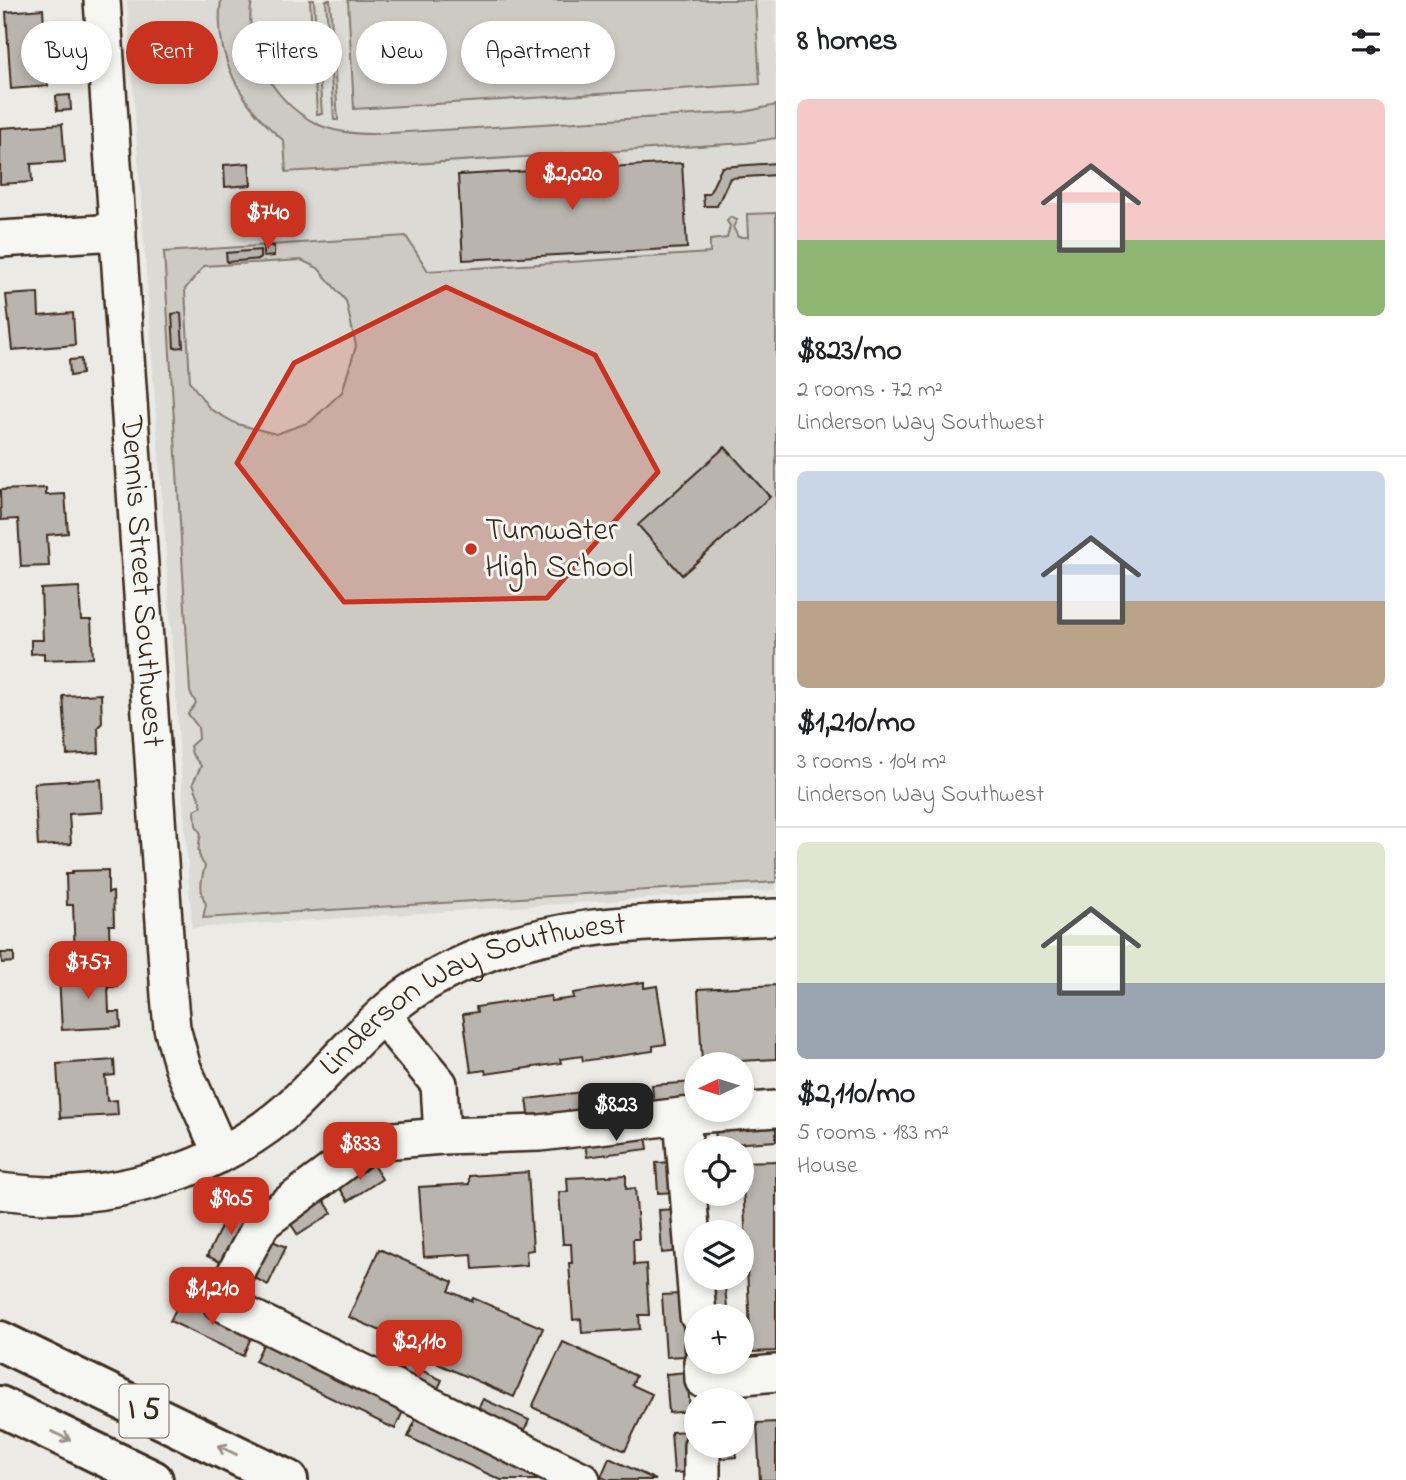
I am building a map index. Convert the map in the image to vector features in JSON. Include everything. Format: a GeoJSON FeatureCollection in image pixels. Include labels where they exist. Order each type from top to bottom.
{"type":"FeatureCollection","features":[{"type":"Feature","properties":{"kind":"highway","name":"I 5"},"geometry":{"type":"LineString","coordinates":[[0,1341],[288,1480]]}},
{"type":"Feature","properties":{"kind":"highway","name":"I 5"},"geometry":{"type":"LineString","coordinates":[[0,1406],[153,1480]]}},
{"type":"Feature","properties":{"kind":"street","name":"Dennis Street Southwest"},"geometry":{"type":"LineString","coordinates":[[102,0],[152,771],[172,1028],[183,1068],[221,1154]]}},
{"type":"Feature","properties":{"kind":"street"},"geometry":{"type":"LineString","coordinates":[[0,239],[118,232]]}},
{"type":"Feature","properties":{"kind":"street","name":"Linderson Way Southwest"},"geometry":{"type":"LineString","coordinates":[[0,1191],[52,1195],[96,1192],[151,1181],[183,1171],[221,1154],[267,1126],[293,1105],[387,1011],[431,981],[470,960],[510,945],[562,933],[620,926],[776,917]]}},
{"type":"Feature","properties":{"kind":"street"},"geometry":{"type":"LineString","coordinates":[[383,1016],[439,1084],[442,1136]]}},
{"type":"Feature","properties":{"kind":"street"},"geometry":{"type":"LineString","coordinates":[[582,1480],[220,1302],[262,1223],[371,1142],[442,1136],[540,1133],[682,1116],[776,1109]]}},
{"type":"Feature","properties":{"kind":"street"},"geometry":{"type":"LineString","coordinates":[[682,1116],[697,1304]]}},
{"type":"Feature","properties":{"kind":"street"},"geometry":{"type":"LineString","coordinates":[[703,1380],[776,1373]]}},
{"type":"Feature","properties":{"kind":"street"},"geometry":{"type":"LineString","coordinates":[[702,1458],[702,1480]]}},
{"type":"Feature","properties":{"kind":"highlighted area"},"geometry":{"type":"Polygon","coordinates":[[[446,287],[595,355],[658,472],[547,598],[344,602],[237,463],[294,363],[446,287]]]}},
{"type":"Feature","properties":{"kind":"shaded area","name":"Tumwater High School"},"geometry":{"type":"Polygon","coordinates":[[[127,0],[776,0],[776,890],[192,928],[133,84],[218,84],[218,21],[128,21],[127,0]]]}},
{"type":"Feature","properties":{"kind":"shaded area"},"geometry":{"type":"Polygon","coordinates":[[[221,0],[252,0],[250,21],[232,21],[232,74],[226,60],[220,21],[221,0]]]}},
{"type":"Feature","properties":{"kind":"shaded area"},"geometry":{"type":"Polygon","coordinates":[[[310,0],[314,0],[315,21],[311,21],[310,0]]]}},
{"type":"Feature","properties":{"kind":"shaded area"},"geometry":{"type":"Polygon","coordinates":[[[326,0],[330,0],[331,21],[327,21],[326,0]]]}},
{"type":"Feature","properties":{"kind":"shaded area"},"geometry":{"type":"Polygon","coordinates":[[[348,0],[755,0],[760,84],[354,109],[348,0]]]}},
{"type":"Feature","properties":{"kind":"shaded area"},"geometry":{"type":"Polygon","coordinates":[[[237,84],[272,84],[286,101],[315,123],[351,133],[373,134],[744,112],[776,105],[776,138],[746,143],[286,172],[284,141],[255,112],[237,84]]]}},
{"type":"Feature","properties":{"kind":"shaded area"},"geometry":{"type":"Polygon","coordinates":[[[315,84],[320,84],[322,114],[317,114],[315,84]]]}},
{"type":"Feature","properties":{"kind":"shaded area"},"geometry":{"type":"Polygon","coordinates":[[[332,84],[336,84],[338,120],[334,120],[332,84]]]}},
{"type":"Feature","properties":{"kind":"shaded area","name":"Tumwater High School"},"geometry":{"type":"Polygon","coordinates":[[[776,213],[776,882],[203,918],[206,904],[201,885],[205,866],[199,854],[201,834],[196,825],[195,810],[202,806],[193,783],[201,766],[192,754],[190,746],[199,738],[198,727],[188,714],[196,703],[190,692],[164,252],[406,236],[428,271],[710,253],[710,240],[727,238],[730,226],[727,221],[730,217],[737,220],[733,227],[738,237],[748,237],[747,214],[776,213]],[[301,260],[204,266],[185,289],[190,382],[210,409],[237,424],[276,434],[310,422],[342,392],[356,346],[346,301],[318,268],[301,260]]]}},
{"type":"Feature","properties":{"kind":"building"},"geometry":{"type":"Polygon","coordinates":[[[43,9],[44,21],[21,21],[21,84],[48,86],[11,89],[6,12],[43,9]]]}},
{"type":"Feature","properties":{"kind":"building"},"geometry":{"type":"Polygon","coordinates":[[[70,95],[71,110],[57,111],[56,96],[70,95]]]}},
{"type":"Feature","properties":{"kind":"building"},"geometry":{"type":"Polygon","coordinates":[[[62,124],[65,162],[31,164],[32,182],[0,184],[0,128],[62,124]]]}},
{"type":"Feature","properties":{"kind":"building"},"geometry":{"type":"Polygon","coordinates":[[[249,163],[251,185],[225,187],[224,165],[249,163]]]}},
{"type":"Feature","properties":{"kind":"building"},"geometry":{"type":"Polygon","coordinates":[[[682,163],[687,248],[463,260],[458,175],[682,163]]]}},
{"type":"Feature","properties":{"kind":"building"},"geometry":{"type":"Polygon","coordinates":[[[776,163],[776,175],[730,178],[717,206],[704,206],[703,194],[709,194],[722,167],[776,163]]]}},
{"type":"Feature","properties":{"kind":"building"},"geometry":{"type":"Polygon","coordinates":[[[300,204],[301,222],[290,222],[289,205],[300,204]]]}},
{"type":"Feature","properties":{"kind":"building"},"geometry":{"type":"Polygon","coordinates":[[[263,246],[274,246],[274,256],[263,257],[263,246]]]}},
{"type":"Feature","properties":{"kind":"building"},"geometry":{"type":"Polygon","coordinates":[[[260,250],[260,259],[227,262],[226,253],[260,250]]]}},
{"type":"Feature","properties":{"kind":"building"},"geometry":{"type":"Polygon","coordinates":[[[38,293],[39,316],[73,313],[75,345],[12,350],[6,295],[38,293]]]}},
{"type":"Feature","properties":{"kind":"building"},"geometry":{"type":"Polygon","coordinates":[[[181,313],[183,347],[174,348],[172,314],[181,313]]]}},
{"type":"Feature","properties":{"kind":"building"},"geometry":{"type":"Polygon","coordinates":[[[81,359],[82,374],[70,376],[69,360],[81,359]]]}},
{"type":"Feature","properties":{"kind":"building"},"geometry":{"type":"Polygon","coordinates":[[[725,447],[770,497],[682,575],[638,525],[725,447]]]}},
{"type":"Feature","properties":{"kind":"building"},"geometry":{"type":"Polygon","coordinates":[[[46,488],[46,495],[65,494],[68,533],[47,535],[49,566],[21,567],[18,519],[1,520],[0,490],[46,488]]]}},
{"type":"Feature","properties":{"kind":"building"},"geometry":{"type":"Polygon","coordinates":[[[79,587],[81,620],[91,620],[93,658],[44,660],[44,653],[31,654],[31,640],[43,640],[41,589],[79,587]]]}},
{"type":"Feature","properties":{"kind":"building"},"geometry":{"type":"Polygon","coordinates":[[[101,694],[99,753],[67,755],[63,696],[101,694]]]}},
{"type":"Feature","properties":{"kind":"building"},"geometry":{"type":"Polygon","coordinates":[[[101,779],[103,812],[69,814],[71,844],[38,846],[34,783],[101,779]]]}},
{"type":"Feature","properties":{"kind":"building"},"geometry":{"type":"Polygon","coordinates":[[[108,870],[108,893],[113,892],[114,925],[109,925],[110,954],[75,955],[73,905],[67,905],[66,874],[72,874],[72,871],[108,870]]]}},
{"type":"Feature","properties":{"kind":"building"},"geometry":{"type":"Polygon","coordinates":[[[1,953],[14,953],[14,962],[2,963],[1,953]]]}},
{"type":"Feature","properties":{"kind":"building"},"geometry":{"type":"Polygon","coordinates":[[[117,972],[117,987],[108,987],[109,1012],[120,1012],[121,1027],[62,1030],[59,975],[117,972]]]}},
{"type":"Feature","properties":{"kind":"building"},"geometry":{"type":"Polygon","coordinates":[[[644,982],[644,988],[657,986],[666,1044],[653,1046],[653,1051],[583,1061],[582,1056],[560,1059],[561,1063],[486,1074],[485,1070],[471,1072],[463,1014],[477,1012],[476,1007],[551,996],[551,1001],[574,998],[573,993],[644,982]]]}},
{"type":"Feature","properties":{"kind":"building"},"geometry":{"type":"Polygon","coordinates":[[[776,985],[776,1059],[754,1060],[754,1052],[701,1052],[698,989],[776,985]]]}},
{"type":"Feature","properties":{"kind":"building"},"geometry":{"type":"Polygon","coordinates":[[[114,1060],[115,1075],[105,1076],[107,1101],[117,1100],[118,1115],[60,1118],[57,1064],[114,1060]]]}},
{"type":"Feature","properties":{"kind":"building"},"geometry":{"type":"Polygon","coordinates":[[[684,1083],[684,1104],[654,1106],[652,1085],[684,1083]]]}},
{"type":"Feature","properties":{"kind":"building"},"geometry":{"type":"Polygon","coordinates":[[[605,1089],[608,1111],[530,1121],[527,1099],[605,1089]]]}},
{"type":"Feature","properties":{"kind":"building"},"geometry":{"type":"Polygon","coordinates":[[[776,1120],[776,1141],[754,1142],[754,1136],[716,1136],[715,1124],[776,1120]]]}},
{"type":"Feature","properties":{"kind":"building"},"geometry":{"type":"Polygon","coordinates":[[[645,1129],[648,1149],[587,1157],[584,1137],[645,1129]]]}},
{"type":"Feature","properties":{"kind":"building"},"geometry":{"type":"Polygon","coordinates":[[[776,1161],[776,1351],[754,1352],[754,1304],[749,1304],[748,1290],[754,1290],[754,1220],[745,1220],[744,1206],[754,1206],[754,1162],[776,1161]]]}},
{"type":"Feature","properties":{"kind":"building"},"geometry":{"type":"Polygon","coordinates":[[[371,1162],[382,1179],[348,1201],[337,1184],[371,1162]]]}},
{"type":"Feature","properties":{"kind":"building"},"geometry":{"type":"Polygon","coordinates":[[[675,1162],[677,1192],[658,1193],[656,1163],[675,1162]]]}},
{"type":"Feature","properties":{"kind":"building"},"geometry":{"type":"Polygon","coordinates":[[[528,1172],[533,1250],[526,1251],[527,1265],[473,1269],[472,1254],[424,1257],[419,1187],[469,1184],[469,1176],[528,1172]]]}},
{"type":"Feature","properties":{"kind":"building"},"geometry":{"type":"Polygon","coordinates":[[[626,1175],[626,1189],[635,1188],[639,1239],[633,1239],[634,1265],[646,1264],[649,1315],[639,1315],[640,1329],[582,1333],[581,1319],[573,1320],[569,1263],[572,1263],[571,1244],[563,1244],[559,1192],[568,1192],[567,1178],[626,1175]]]}},
{"type":"Feature","properties":{"kind":"building"},"geometry":{"type":"Polygon","coordinates":[[[321,1196],[332,1213],[298,1235],[287,1218],[321,1196]]]}},
{"type":"Feature","properties":{"kind":"building"},"geometry":{"type":"Polygon","coordinates":[[[231,1206],[254,1217],[231,1267],[207,1256],[231,1206]]]}},
{"type":"Feature","properties":{"kind":"building"},"geometry":{"type":"Polygon","coordinates":[[[678,1209],[681,1251],[662,1253],[659,1210],[678,1209]]]}},
{"type":"Feature","properties":{"kind":"building"},"geometry":{"type":"Polygon","coordinates":[[[268,1239],[286,1247],[268,1285],[251,1276],[268,1239]]]}},
{"type":"Feature","properties":{"kind":"building"},"geometry":{"type":"Polygon","coordinates":[[[379,1249],[453,1282],[449,1291],[472,1301],[473,1298],[543,1328],[514,1397],[438,1364],[443,1354],[421,1344],[419,1348],[349,1317],[379,1249]]]}},
{"type":"Feature","properties":{"kind":"building"},"geometry":{"type":"Polygon","coordinates":[[[706,1290],[725,1290],[727,1304],[707,1304],[706,1290]]]}},
{"type":"Feature","properties":{"kind":"building"},"geometry":{"type":"Polygon","coordinates":[[[681,1294],[684,1356],[666,1357],[662,1295],[681,1294]]]}},
{"type":"Feature","properties":{"kind":"building"},"geometry":{"type":"Polygon","coordinates":[[[181,1299],[253,1333],[243,1356],[170,1321],[181,1299]]]}},
{"type":"Feature","properties":{"kind":"building"},"geometry":{"type":"Polygon","coordinates":[[[265,1341],[404,1409],[395,1429],[255,1361],[265,1341]]]}},
{"type":"Feature","properties":{"kind":"building"},"geometry":{"type":"Polygon","coordinates":[[[563,1342],[636,1376],[632,1385],[652,1394],[625,1451],[532,1407],[563,1342]]]}},
{"type":"Feature","properties":{"kind":"building"},"geometry":{"type":"Polygon","coordinates":[[[404,1362],[442,1380],[434,1397],[396,1380],[404,1362]]]}},
{"type":"Feature","properties":{"kind":"building"},"geometry":{"type":"Polygon","coordinates":[[[666,1374],[687,1374],[688,1388],[684,1388],[684,1412],[669,1413],[666,1374]]]}},
{"type":"Feature","properties":{"kind":"building"},"geometry":{"type":"Polygon","coordinates":[[[483,1399],[529,1420],[521,1439],[474,1417],[483,1399]]]}},
{"type":"Feature","properties":{"kind":"building"},"geometry":{"type":"Polygon","coordinates":[[[417,1416],[556,1480],[501,1480],[408,1437],[417,1416]]]}},
{"type":"Feature","properties":{"kind":"building"},"geometry":{"type":"Polygon","coordinates":[[[776,1422],[776,1480],[760,1480],[757,1423],[776,1422]]]}},
{"type":"Feature","properties":{"kind":"building"},"geometry":{"type":"Polygon","coordinates":[[[684,1431],[684,1458],[693,1458],[694,1472],[674,1473],[671,1432],[684,1431]]]}},
{"type":"Feature","properties":{"kind":"building"},"geometry":{"type":"Polygon","coordinates":[[[609,1458],[656,1480],[608,1480],[601,1477],[609,1458]]]}},
{"type":"Feature","properties":{"kind":"place","name":"Tumwater High School"},"geometry":{"type":"Point","coordinates":[471,549]}}]}
